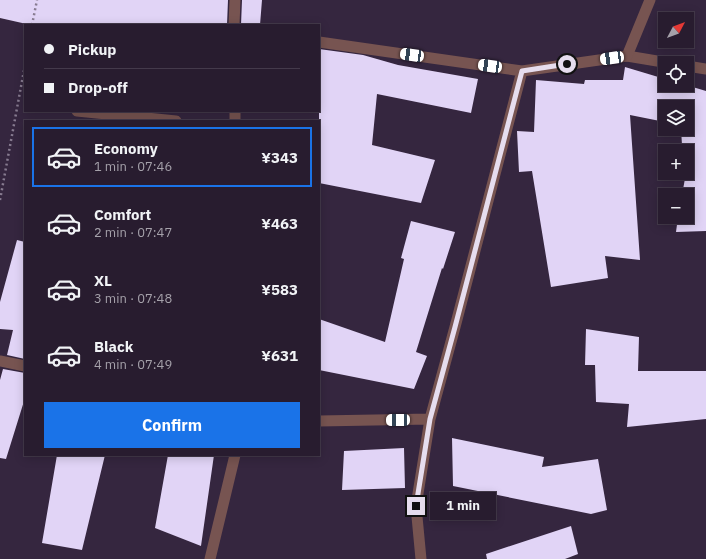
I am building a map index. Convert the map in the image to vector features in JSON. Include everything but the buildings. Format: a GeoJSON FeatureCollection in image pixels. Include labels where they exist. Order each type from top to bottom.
{"type":"FeatureCollection","features":[{"type":"Feature","properties":{"kind":"street"},"geometry":{"type":"LineString","coordinates":[[234,24],[235,0]]}},
{"type":"Feature","properties":{"kind":"street"},"geometry":{"type":"LineString","coordinates":[[627,56],[650,0]]}},
{"type":"Feature","properties":{"kind":"street"},"geometry":{"type":"LineString","coordinates":[[320,42],[522,71],[627,56],[658,61]]}},
{"type":"Feature","properties":{"kind":"street"},"geometry":{"type":"LineString","coordinates":[[694,67],[706,69]]}},
{"type":"Feature","properties":{"kind":"street"},"geometry":{"type":"LineString","coordinates":[[421,559],[416,506],[430,419],[522,71]]}},
{"type":"Feature","properties":{"kind":"street"},"geometry":{"type":"LineString","coordinates":[[87,112],[166,120]]}},
{"type":"Feature","properties":{"kind":"street"},"geometry":{"type":"LineString","coordinates":[[0,361],[24,366]]}},
{"type":"Feature","properties":{"kind":"street"},"geometry":{"type":"LineString","coordinates":[[320,421],[430,419]]}},
{"type":"Feature","properties":{"kind":"street"},"geometry":{"type":"LineString","coordinates":[[210,559],[234,456]]}},
{"type":"Feature","properties":{"kind":"path"},"geometry":{"type":"LineString","coordinates":[[32,24],[37,0]]}},
{"type":"Feature","properties":{"kind":"path"},"geometry":{"type":"LineString","coordinates":[[0,200],[24,70]]}},
{"type":"Feature","properties":{"kind":"route"},"geometry":{"type":"LineString","coordinates":[[416,506],[430,419],[522,71],[567,64]]}}]}
